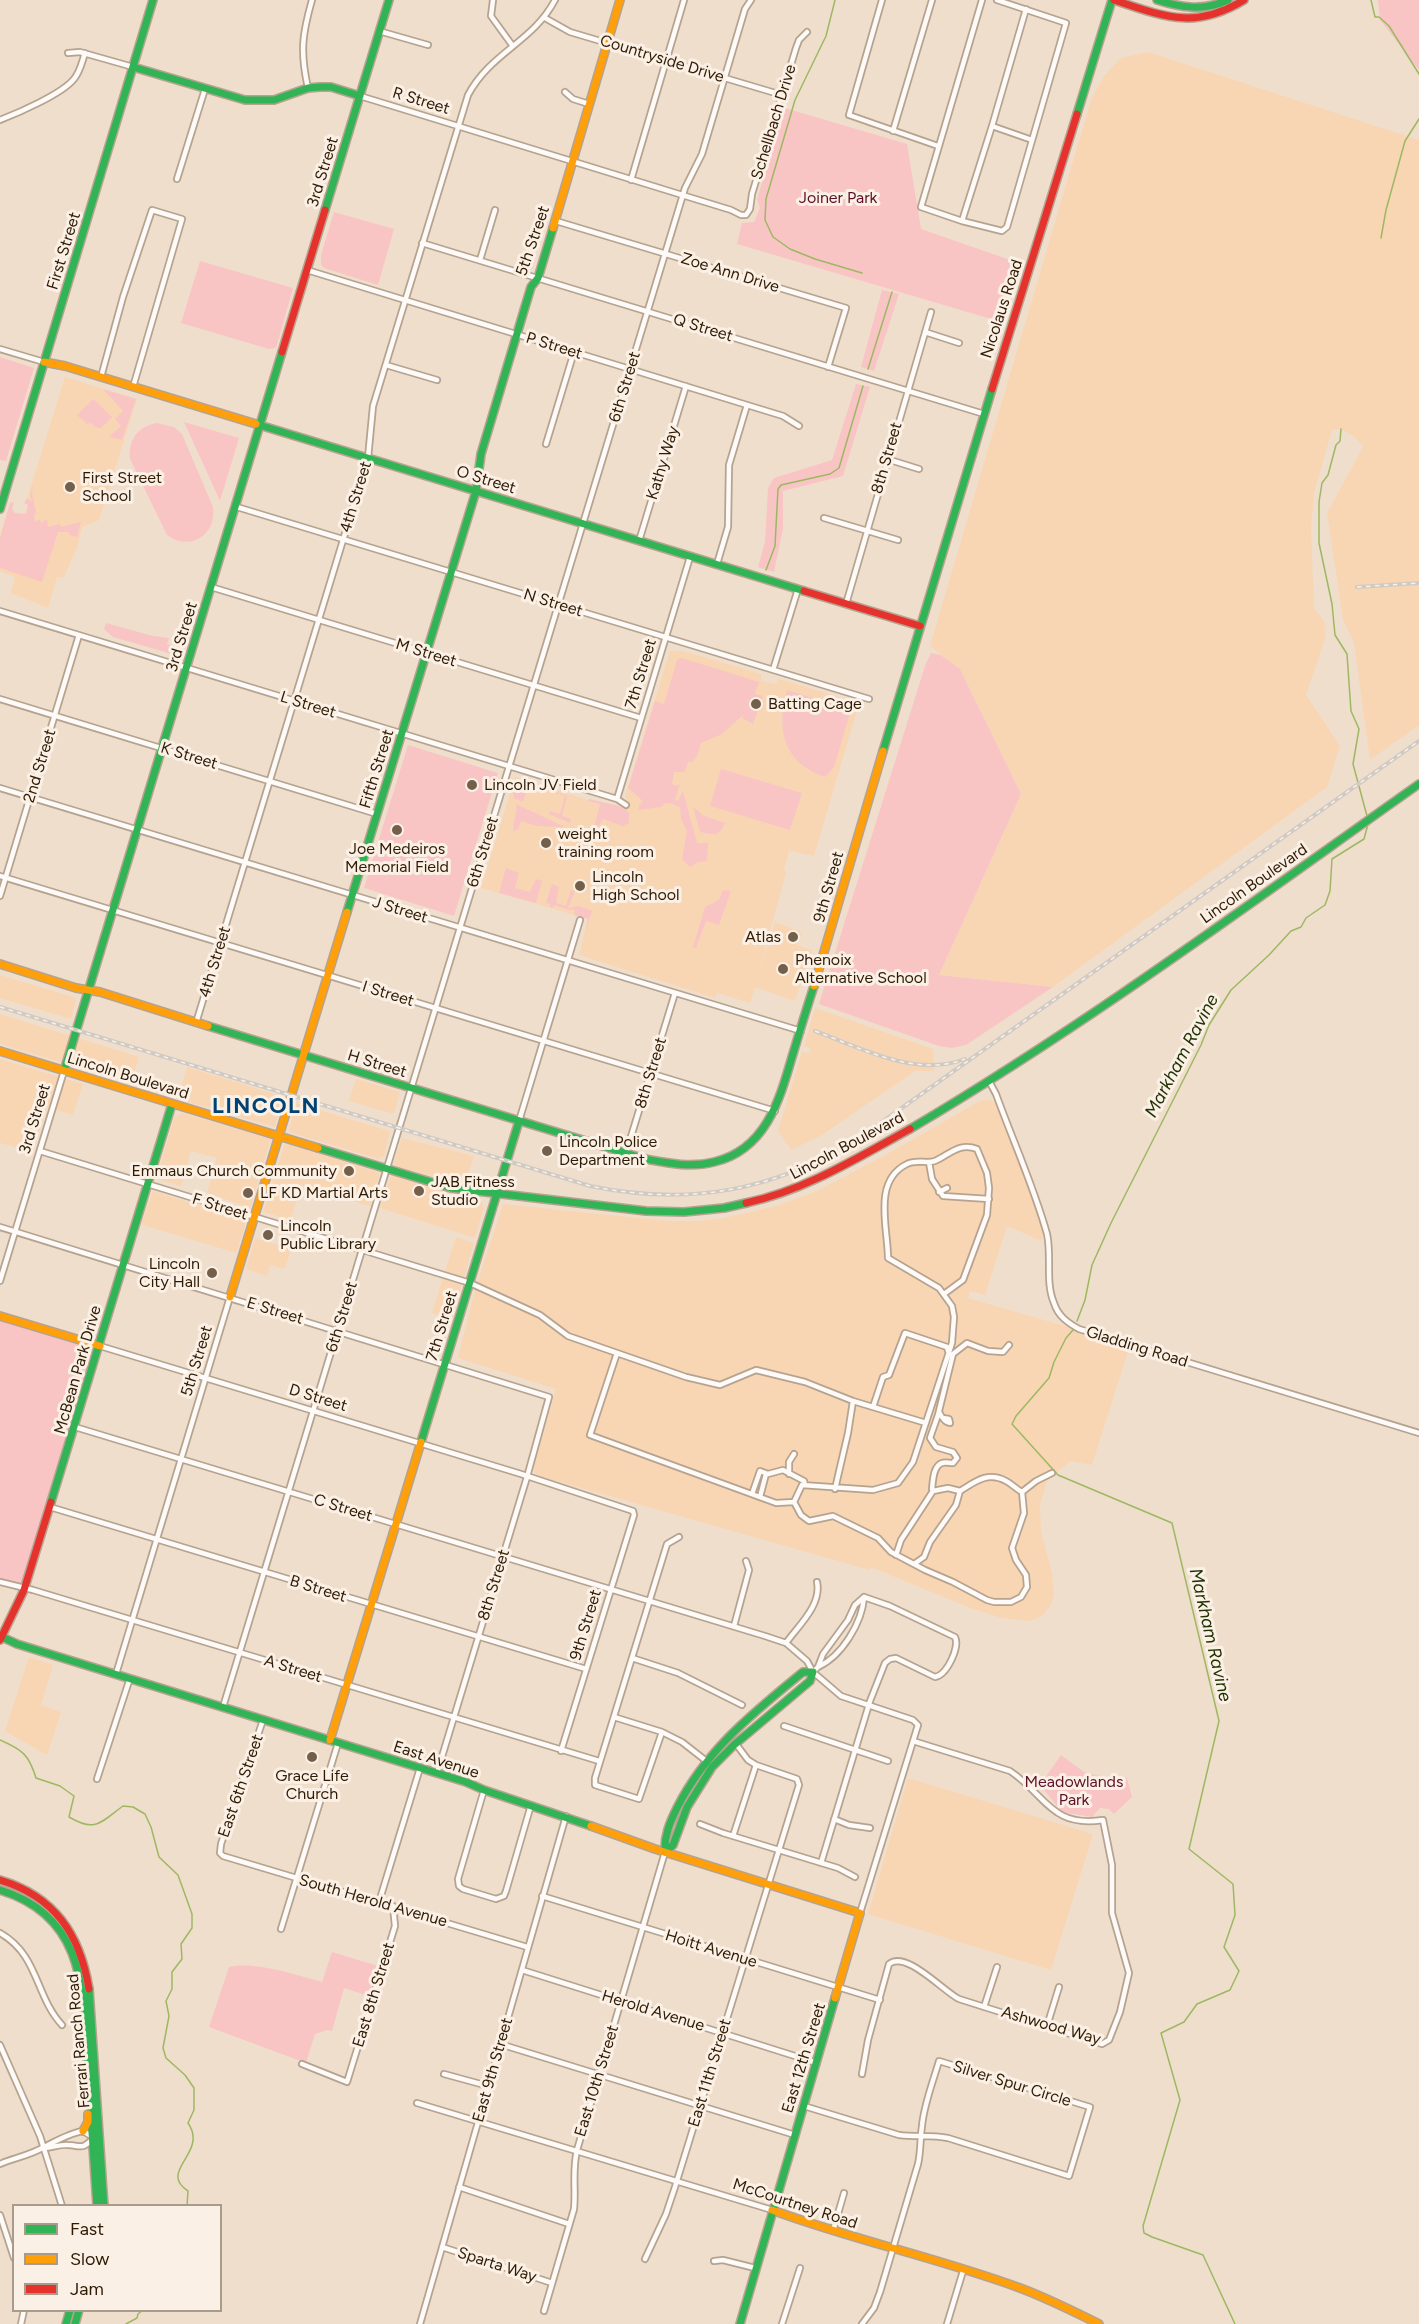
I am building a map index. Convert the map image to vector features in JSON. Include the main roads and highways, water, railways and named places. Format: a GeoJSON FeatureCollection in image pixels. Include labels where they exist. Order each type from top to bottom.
{"type":"FeatureCollection","features":[{"type":"Feature","properties":{"kind":"waterway"},"geometry":{"type":"LineString","coordinates":[[835,0],[826,36],[795,100],[766,199],[765,220],[773,237],[790,249],[862,273]]}},
{"type":"Feature","properties":{"kind":"waterway","name":"Markham Ravine"},"geometry":{"type":"LineString","coordinates":[[1371,0],[1375,17],[1379,17],[1389,26],[1419,74]]}},
{"type":"Feature","properties":{"kind":"waterway","name":"Markham Ravine"},"geometry":{"type":"LineString","coordinates":[[1381,238],[1386,210],[1405,141],[1419,119]]}},
{"type":"Feature","properties":{"kind":"waterway"},"geometry":{"type":"LineString","coordinates":[[868,369],[892,292]]}},
{"type":"Feature","properties":{"kind":"waterway"},"geometry":{"type":"LineString","coordinates":[[766,570],[775,546],[778,489],[781,485],[830,474],[839,468],[863,386]]}},
{"type":"Feature","properties":{"kind":"waterway","name":"Markham Ravine"},"geometry":{"type":"LineString","coordinates":[[1341,429],[1340,441],[1336,445],[1328,475],[1322,483],[1319,502],[1319,543],[1332,604],[1335,635],[1347,654],[1351,711],[1359,729],[1353,764],[1367,816]]}},
{"type":"Feature","properties":{"kind":"waterway","name":"Markham Ravine"},"geometry":{"type":"LineString","coordinates":[[1077,1321],[1085,1300],[1092,1265],[1209,1025],[1231,990],[1291,931],[1301,927],[1306,918],[1325,905],[1330,891],[1332,859],[1364,839],[1368,824]]}},
{"type":"Feature","properties":{"kind":"waterway","name":"Markham Ravine"},"geometry":{"type":"LineString","coordinates":[[1073,1330],[1066,1338],[1049,1378],[1016,1416],[1012,1424],[1058,1475],[1172,1523],[1219,1721],[1189,1849],[1233,1884],[1235,1915],[1224,1947],[1239,1971],[1230,1990],[1197,2004],[1184,2022],[1161,2033],[1180,2100],[1143,2226],[1144,2233],[1152,2237],[1203,2255],[1235,2324]]}},
{"type":"Feature","properties":{"kind":"waterway"},"geometry":{"type":"LineString","coordinates":[[0,1740],[24,1754],[36,1778],[60,1786],[74,1796],[69,1817],[78,1822],[92,1825],[98,1823],[123,1806],[133,1807],[145,1814],[159,1857],[178,1875],[192,1914],[192,1928],[181,1944],[182,1959],[172,1972],[172,1989],[166,2001],[169,2016],[163,2048],[166,2058],[185,2075],[194,2088],[194,2110],[188,2123],[193,2134],[192,2143],[178,2176],[180,2184],[188,2191],[187,2204]]}},
{"type":"Feature","properties":{"kind":"waterway"},"geometry":{"type":"LineString","coordinates":[[126,2324],[137,2318],[140,2312]]}},
{"type":"Feature","properties":{"kind":"railway"},"geometry":{"type":"LineString","coordinates":[[1357,587],[1419,583]]}},
{"type":"Feature","properties":{"kind":"railway"},"geometry":{"type":"LineString","coordinates":[[0,1007],[590,1186],[661,1195],[728,1190],[794,1172],[858,1139],[1419,741]]}},
{"type":"Feature","properties":{"kind":"railway"},"geometry":{"type":"LineString","coordinates":[[815,1031],[870,1052],[908,1063],[946,1064],[965,1059]]}},
{"type":"Feature","properties":{"kind":"place","name":"First Street School"},"geometry":{"type":"Point","coordinates":[70,487]}},
{"type":"Feature","properties":{"kind":"place","name":"Batting Cage"},"geometry":{"type":"Point","coordinates":[756,704]}},
{"type":"Feature","properties":{"kind":"place","name":"Lincoln JV Field"},"geometry":{"type":"Point","coordinates":[472,785]}},
{"type":"Feature","properties":{"kind":"place","name":"Joe Medeiros Memorial Field"},"geometry":{"type":"Point","coordinates":[397,830]}},
{"type":"Feature","properties":{"kind":"place","name":"weight training room"},"geometry":{"type":"Point","coordinates":[546,843]}},
{"type":"Feature","properties":{"kind":"place","name":"Lincoln High School"},"geometry":{"type":"Point","coordinates":[580,886]}},
{"type":"Feature","properties":{"kind":"place","name":"Atlas"},"geometry":{"type":"Point","coordinates":[793,937]}},
{"type":"Feature","properties":{"kind":"place","name":"Phenoix Alternative School"},"geometry":{"type":"Point","coordinates":[783,969]}},
{"type":"Feature","properties":{"kind":"place","name":"Lincoln Police Department"},"geometry":{"type":"Point","coordinates":[547,1151]}},
{"type":"Feature","properties":{"kind":"place","name":"Emmaus Church Community"},"geometry":{"type":"Point","coordinates":[349,1171]}},
{"type":"Feature","properties":{"kind":"place","name":"JAB Fitness Studio"},"geometry":{"type":"Point","coordinates":[419,1191]}},
{"type":"Feature","properties":{"kind":"place","name":"LF KD Martial Arts"},"geometry":{"type":"Point","coordinates":[248,1193]}},
{"type":"Feature","properties":{"kind":"place","name":"Lincoln Public Library"},"geometry":{"type":"Point","coordinates":[268,1235]}},
{"type":"Feature","properties":{"kind":"place","name":"Lincoln City Hall"},"geometry":{"type":"Point","coordinates":[212,1273]}},
{"type":"Feature","properties":{"kind":"place","name":"Grace Life Church"},"geometry":{"type":"Point","coordinates":[312,1757]}},
{"type":"Feature","properties":{"kind":"district","name":"LINCOLN"},"geometry":{"type":"Point","coordinates":[266,1107]}},
{"type":"Feature","properties":{"kind":"park label","name":"Joiner Park"},"geometry":{"type":"Point","coordinates":[838,198]}},
{"type":"Feature","properties":{"kind":"park label","name":"Meadowlands Park"},"geometry":{"type":"Point","coordinates":[1074,1791]}}]}
